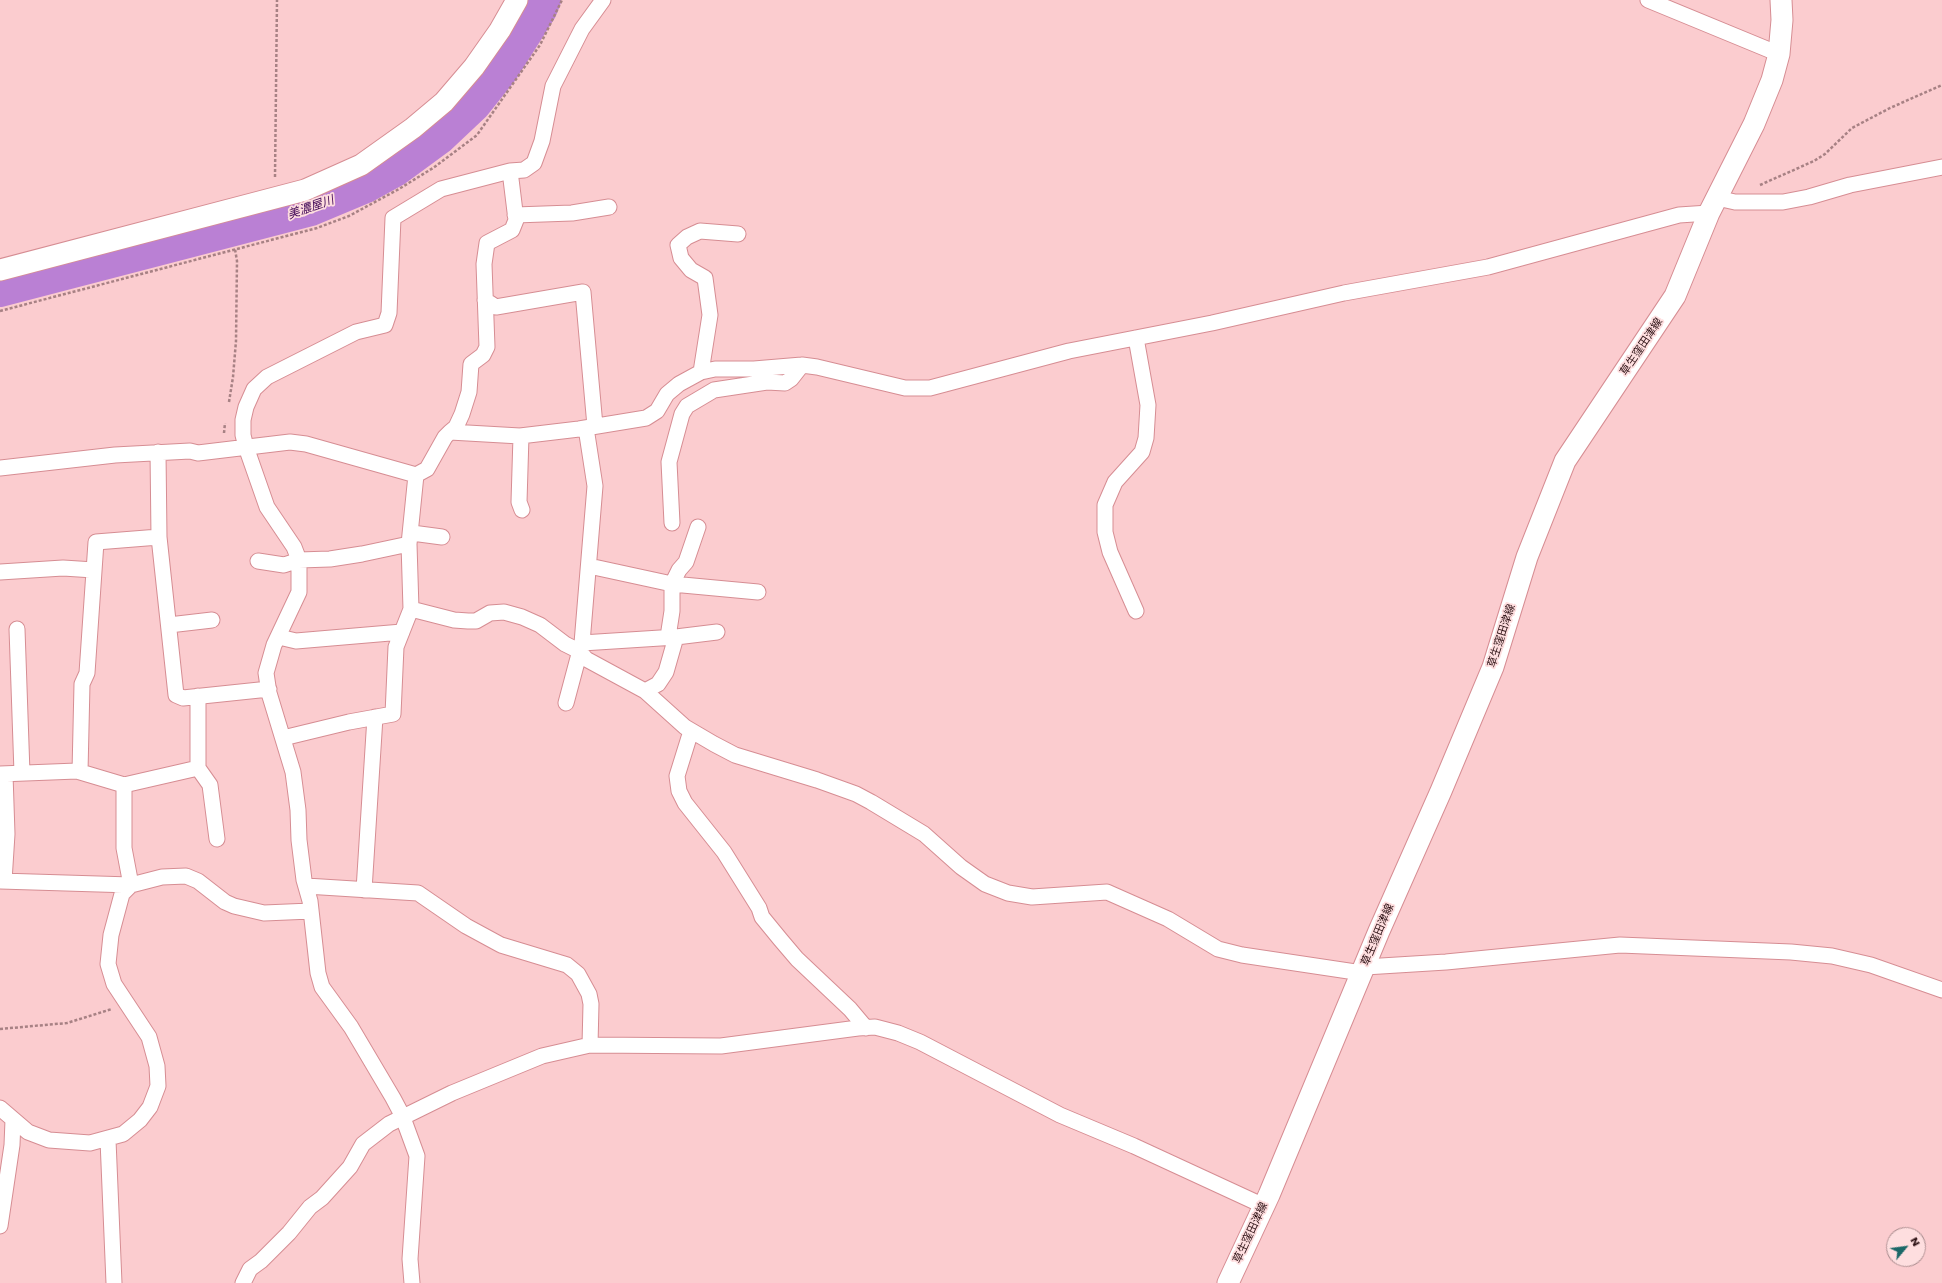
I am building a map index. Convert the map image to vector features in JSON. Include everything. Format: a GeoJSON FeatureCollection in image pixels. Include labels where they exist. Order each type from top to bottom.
{"type":"FeatureCollection","features":[{"type":"Feature","properties":{"kind":"main road"},"geometry":{"type":"LineString","coordinates":[[0,270],[305,190],[361,165],[413,128],[444,102],[474,66],[500,30],[517,0]]}},
{"type":"Feature","properties":{"kind":"main road","name":"草生窪田津線"},"geometry":{"type":"LineString","coordinates":[[1228,1283],[1264,1206],[1493,667],[1527,557],[1565,461],[1675,296],[1713,206],[1754,124],[1772,80],[1779,54],[1782,20],[1781,0]]}},
{"type":"Feature","properties":{"kind":"street"},"geometry":{"type":"LineString","coordinates":[[412,1283],[410,1259],[417,1156],[403,1116],[351,1027],[322,987],[318,973],[311,911],[299,840],[298,810],[293,772],[268,689],[266,673],[274,645],[299,592],[299,560],[294,547],[267,507],[246,447],[243,436],[246,407],[254,389],[261,382],[301,359],[356,332],[385,325],[389,313],[393,218],[441,189],[510,171],[524,170],[534,163],[542,141],[553,86],[582,29],[603,0]]}},
{"type":"Feature","properties":{"kind":"street"},"geometry":{"type":"LineString","coordinates":[[1648,0],[1779,54]]}},
{"type":"Feature","properties":{"kind":"street"},"geometry":{"type":"LineString","coordinates":[[450,432],[461,434],[521,436],[646,418],[657,411],[667,394],[675,387],[701,372],[715,369],[754,369],[802,365],[817,367],[905,388],[930,388],[1069,351],[1344,293],[1488,267],[1713,206],[1735,202],[1783,202],[1809,197],[1850,185],[1942,167]]}},
{"type":"Feature","properties":{"kind":"street"},"geometry":{"type":"LineString","coordinates":[[0,468],[115,455],[190,451],[198,453],[290,442],[306,444],[416,475],[427,469],[445,437],[456,427],[469,392],[472,364],[483,355],[487,347],[484,264],[486,243],[512,230],[516,220],[510,171]]}},
{"type":"Feature","properties":{"kind":"street"},"geometry":{"type":"LineString","coordinates":[[515,215],[572,213],[609,207]]}},
{"type":"Feature","properties":{"kind":"street"},"geometry":{"type":"LineString","coordinates":[[701,372],[710,315],[705,278],[691,270],[680,258],[678,245],[687,237],[700,232],[738,234]]}},
{"type":"Feature","properties":{"kind":"street"},"geometry":{"type":"LineString","coordinates":[[485,300],[496,307],[583,292],[590,427],[595,486],[581,647],[566,703]]}},
{"type":"Feature","properties":{"kind":"street"},"geometry":{"type":"LineString","coordinates":[[1136,338],[1148,404],[1146,438],[1142,452],[1115,482],[1105,505],[1105,532],[1110,552],[1136,611]]}},
{"type":"Feature","properties":{"kind":"street"},"geometry":{"type":"LineString","coordinates":[[672,523],[669,462],[682,414],[688,406],[714,390],[767,382],[785,383],[791,379],[802,365]]}},
{"type":"Feature","properties":{"kind":"street"},"geometry":{"type":"LineString","coordinates":[[521,436],[519,502],[522,510]]}},
{"type":"Feature","properties":{"kind":"street"},"geometry":{"type":"LineString","coordinates":[[158,452],[159,537],[176,694],[183,698],[268,689]]}},
{"type":"Feature","properties":{"kind":"street"},"geometry":{"type":"LineString","coordinates":[[283,738],[393,714],[396,647],[411,609],[410,538],[416,475]]}},
{"type":"Feature","properties":{"kind":"street"},"geometry":{"type":"LineString","coordinates":[[645,691],[658,684],[666,672],[672,637],[672,584],[679,570],[686,562],[698,527]]}},
{"type":"Feature","properties":{"kind":"street"},"geometry":{"type":"LineString","coordinates":[[80,772],[82,684],[87,673],[96,542],[159,537]]}},
{"type":"Feature","properties":{"kind":"street"},"geometry":{"type":"LineString","coordinates":[[258,561],[284,565],[299,560],[362,554],[410,538],[442,537]]}},
{"type":"Feature","properties":{"kind":"street"},"geometry":{"type":"LineString","coordinates":[[589,566],[672,584],[758,592]]}},
{"type":"Feature","properties":{"kind":"street"},"geometry":{"type":"LineString","coordinates":[[0,572],[63,568],[94,570]]}},
{"type":"Feature","properties":{"kind":"street"},"geometry":{"type":"LineString","coordinates":[[411,609],[454,620],[468,621],[476,621],[490,613],[504,612],[522,617],[540,625],[581,647],[717,632]]}},
{"type":"Feature","properties":{"kind":"street"},"geometry":{"type":"LineString","coordinates":[[169,625],[212,620]]}},
{"type":"Feature","properties":{"kind":"street"},"geometry":{"type":"LineString","coordinates":[[17,629],[22,773]]}},
{"type":"Feature","properties":{"kind":"street"},"geometry":{"type":"LineString","coordinates":[[279,637],[296,641],[402,632]]}},
{"type":"Feature","properties":{"kind":"street"},"geometry":{"type":"LineString","coordinates":[[581,647],[586,659],[645,691],[691,731],[735,755],[817,780],[856,794],[924,834],[961,867],[985,884],[1008,894],[1032,898],[1107,892],[1168,919],[1218,949],[1242,955],[1364,970],[1620,945],[1791,952],[1832,956],[1857,962],[1942,990]]}},
{"type":"Feature","properties":{"kind":"street"},"geometry":{"type":"LineString","coordinates":[[198,696],[198,768],[210,785],[217,839]]}},
{"type":"Feature","properties":{"kind":"street"},"geometry":{"type":"LineString","coordinates":[[364,890],[375,717]]}},
{"type":"Feature","properties":{"kind":"street"},"geometry":{"type":"LineString","coordinates":[[691,731],[677,776],[679,791],[685,803],[724,852],[759,908],[762,917],[797,959],[850,1009],[866,1028]]}},
{"type":"Feature","properties":{"kind":"street"},"geometry":{"type":"LineString","coordinates":[[198,768],[124,785],[80,772],[3,774],[7,834],[2,881],[131,884],[162,877],[186,876],[198,881],[224,902],[234,906],[264,913],[311,911]]}},
{"type":"Feature","properties":{"kind":"street"},"geometry":{"type":"LineString","coordinates":[[124,785],[124,848],[131,884]]}},
{"type":"Feature","properties":{"kind":"street"},"geometry":{"type":"LineString","coordinates":[[0,1108],[28,1132],[49,1140],[90,1144],[108,1140],[123,1134],[140,1120],[150,1107],[158,1086],[157,1066],[149,1037],[127,1001],[114,984],[108,964],[111,935],[122,894],[131,884]]}},
{"type":"Feature","properties":{"kind":"street"},"geometry":{"type":"LineString","coordinates":[[306,886],[418,893],[466,926],[501,945],[567,965],[578,974],[589,994],[591,1004],[590,1045]]}},
{"type":"Feature","properties":{"kind":"street"},"geometry":{"type":"LineString","coordinates":[[243,1283],[250,1269],[261,1261],[283,1239],[310,1207],[322,1198],[350,1167],[363,1144],[389,1124],[452,1093],[542,1056],[590,1045],[722,1046],[875,1027],[898,1033],[920,1042],[1035,1104],[1134,1146],[1264,1206]]}},
{"type":"Feature","properties":{"kind":"street"},"geometry":{"type":"LineString","coordinates":[[0,1226],[12,1145],[13,1120]]}},
{"type":"Feature","properties":{"kind":"street"},"geometry":{"type":"LineString","coordinates":[[108,1140],[114,1283]]}},
{"type":"Feature","properties":{"kind":"path"},"geometry":{"type":"LineString","coordinates":[[276,197],[277,0]]}},
{"type":"Feature","properties":{"kind":"path"},"geometry":{"type":"LineString","coordinates":[[1753,188],[1814,161],[1824,154],[1852,128],[1890,108],[1942,86]]}},
{"type":"Feature","properties":{"kind":"path"},"geometry":{"type":"LineString","coordinates":[[228,406],[233,377],[236,341],[237,261],[235,249]]}},
{"type":"Feature","properties":{"kind":"path"},"geometry":{"type":"LineString","coordinates":[[224,450],[226,418]]}},
{"type":"Feature","properties":{"kind":"path"},"geometry":{"type":"LineString","coordinates":[[0,1029],[67,1023],[114,1009],[127,1001]]}},
{"type":"Feature","properties":{"kind":"waterway","name":"美濃屋川"},"geometry":{"type":"LineString","coordinates":[[0,291],[311,210],[366,187],[395,171],[440,138],[475,105],[503,70],[541,10],[545,0]]}}]}
